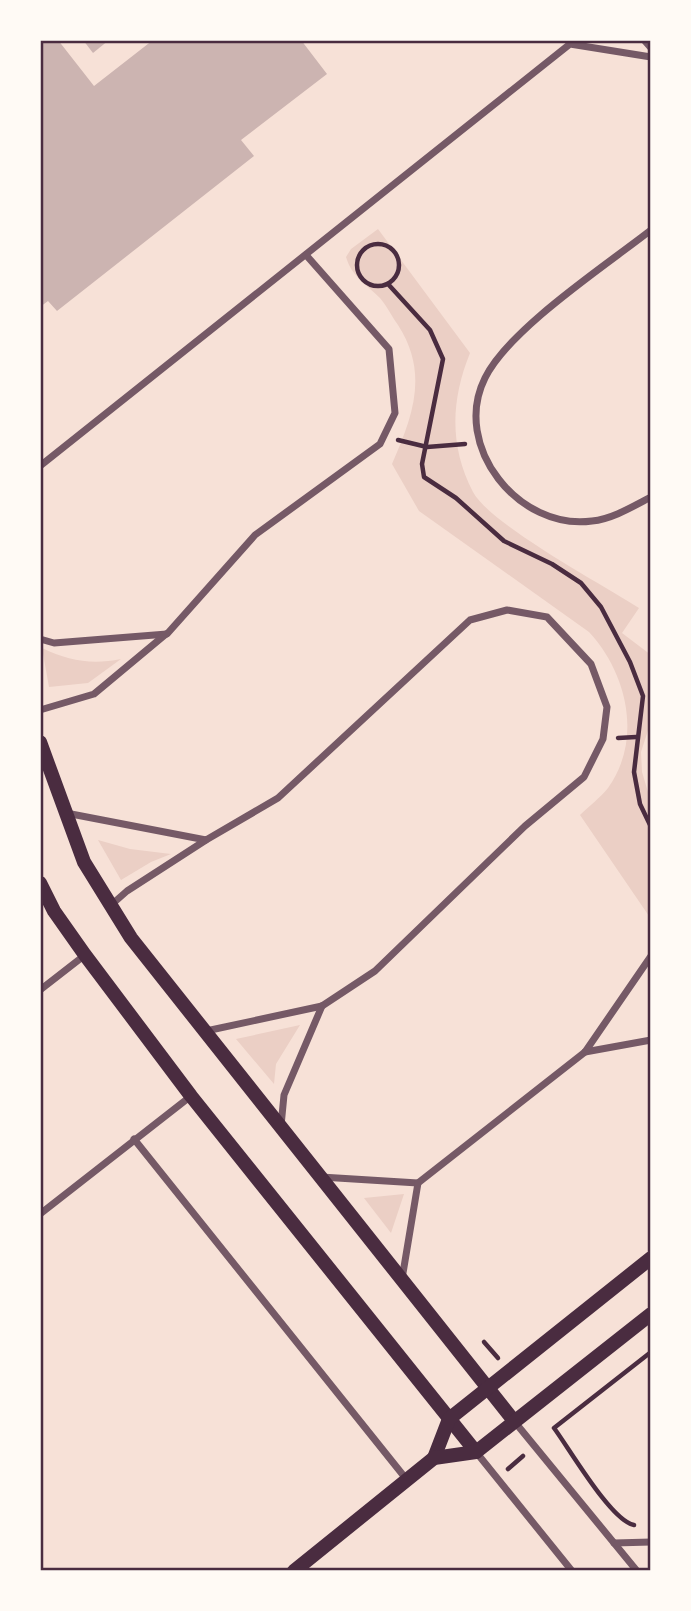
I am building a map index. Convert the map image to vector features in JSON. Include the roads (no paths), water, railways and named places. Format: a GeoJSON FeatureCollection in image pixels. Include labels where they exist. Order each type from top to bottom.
{"type":"FeatureCollection","features":[{"type":"Feature","properties":{"kind":"main road"},"geometry":{"type":"LineString","coordinates":[[40,742],[84,862],[109,906],[514,1421]]}},
{"type":"Feature","properties":{"kind":"main road"},"geometry":{"type":"LineString","coordinates":[[40,883],[54,911],[85,955],[191,1096],[476,1452]]}},
{"type":"Feature","properties":{"kind":"main road"},"geometry":{"type":"LineString","coordinates":[[294,1571],[434,1458],[449,1419],[651,1258]]}},
{"type":"Feature","properties":{"kind":"main road"},"geometry":{"type":"LineString","coordinates":[[434,1458],[476,1452],[651,1314]]}},
{"type":"Feature","properties":{"kind":"street"},"geometry":{"type":"LineString","coordinates":[[645,40],[651,48]]}},
{"type":"Feature","properties":{"kind":"street"},"geometry":{"type":"LineString","coordinates":[[40,466],[570,42],[651,57]]}},
{"type":"Feature","properties":{"kind":"street"},"geometry":{"type":"LineString","coordinates":[[651,230],[516,338],[495,361],[483,381],[478,404],[480,442],[494,477],[520,502],[556,517],[590,522],[620,513],[651,497]]}},
{"type":"Feature","properties":{"kind":"street"},"geometry":{"type":"LineString","coordinates":[[40,710],[94,694],[167,634],[255,535],[380,444],[395,413],[389,349],[306,255]]}},
{"type":"Feature","properties":{"kind":"street"},"geometry":{"type":"LineString","coordinates":[[109,906],[127,891],[206,840],[278,798],[470,620],[507,610],[547,617],[591,664],[607,707],[603,739],[584,777],[526,827],[375,971],[322,1006],[205,1031]]}},
{"type":"Feature","properties":{"kind":"street"},"geometry":{"type":"LineString","coordinates":[[40,639],[54,643],[167,634]]}},
{"type":"Feature","properties":{"kind":"street"},"geometry":{"type":"LineString","coordinates":[[64,812],[206,840]]}},
{"type":"Feature","properties":{"kind":"street"},"geometry":{"type":"LineString","coordinates":[[40,894],[54,911]]}},
{"type":"Feature","properties":{"kind":"street"},"geometry":{"type":"LineString","coordinates":[[40,990],[85,955]]}},
{"type":"Feature","properties":{"kind":"street"},"geometry":{"type":"LineString","coordinates":[[401,1279],[418,1184],[585,1052],[651,956]]}},
{"type":"Feature","properties":{"kind":"street"},"geometry":{"type":"LineString","coordinates":[[281,1127],[284,1095],[322,1006]]}},
{"type":"Feature","properties":{"kind":"street"},"geometry":{"type":"LineString","coordinates":[[585,1052],[651,1040]]}},
{"type":"Feature","properties":{"kind":"street"},"geometry":{"type":"LineString","coordinates":[[40,1214],[191,1096]]}},
{"type":"Feature","properties":{"kind":"street"},"geometry":{"type":"LineString","coordinates":[[134,1139],[407,1480]]}},
{"type":"Feature","properties":{"kind":"street"},"geometry":{"type":"LineString","coordinates":[[320,1177],[418,1184]]}},
{"type":"Feature","properties":{"kind":"street"},"geometry":{"type":"LineString","coordinates":[[514,1421],[637,1571]]}},
{"type":"Feature","properties":{"kind":"street"},"geometry":{"type":"LineString","coordinates":[[476,1452],[572,1571]]}},
{"type":"Feature","properties":{"kind":"street"},"geometry":{"type":"LineString","coordinates":[[614,1543],[651,1542]]}}]}
